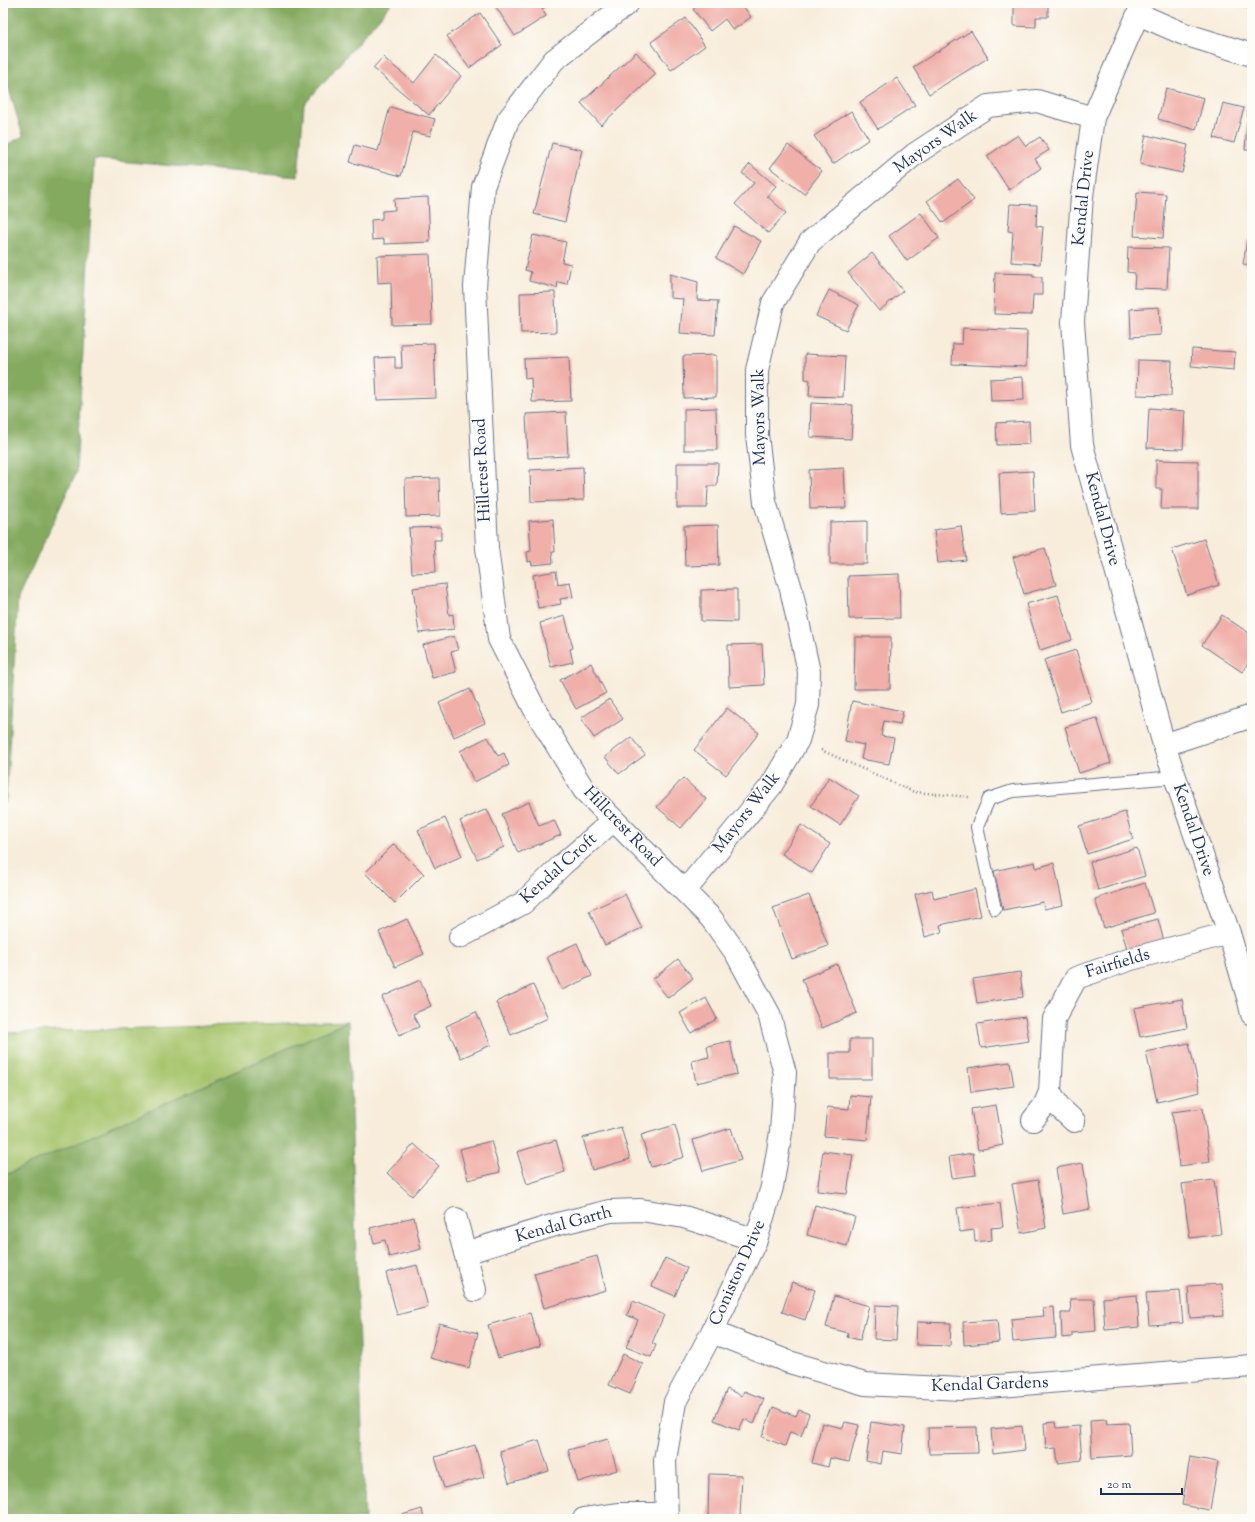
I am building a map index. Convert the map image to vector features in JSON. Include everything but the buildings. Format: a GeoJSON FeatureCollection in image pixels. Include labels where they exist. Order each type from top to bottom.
{"type":"FeatureCollection","features":[{"type":"Feature","properties":{"kind":"street","name":"Hillcrest Road"},"geometry":{"type":"LineString","coordinates":[[628,3],[554,60],[508,120],[483,187],[475,287],[487,548],[500,640],[534,708],[584,790],[711,918]]}},
{"type":"Feature","properties":{"kind":"street"},"geometry":{"type":"LineString","coordinates":[[1134,9],[1184,34],[1252,54]]}},
{"type":"Feature","properties":{"kind":"street","name":"Kendal Drive"},"geometry":{"type":"LineString","coordinates":[[1134,9],[1093,118],[1082,196],[1073,322],[1082,445],[1164,745],[1229,933],[1251,1005]]}},
{"type":"Feature","properties":{"kind":"street","name":"Mayors Walk"},"geometry":{"type":"LineString","coordinates":[[685,891],[771,786],[798,740],[808,705],[809,672],[791,589],[765,502],[757,435],[757,370],[773,303],[810,242],[915,154],[988,106],[1037,101],[1093,118]]}},
{"type":"Feature","properties":{"kind":"street"},"geometry":{"type":"LineString","coordinates":[[1164,745],[1252,716]]}},
{"type":"Feature","properties":{"kind":"street","name":"Kendal Croft"},"geometry":{"type":"LineString","coordinates":[[460,938],[523,903],[562,865],[614,820]]}},
{"type":"Feature","properties":{"kind":"street","name":"Coniston Drive"},"geometry":{"type":"LineString","coordinates":[[666,1516],[666,1460],[675,1402],[712,1332],[756,1240],[772,1187],[781,1132],[785,1073],[769,1014],[736,953],[711,918]]}},
{"type":"Feature","properties":{"kind":"street","name":"Fairfields"},"geometry":{"type":"LineString","coordinates":[[1034,1120],[1044,1106],[1050,1092],[1054,1019],[1076,978],[1131,959],[1229,933]]}},
{"type":"Feature","properties":{"kind":"street"},"geometry":{"type":"LineString","coordinates":[[1050,1092],[1059,1107],[1074,1120]]}},
{"type":"Feature","properties":{"kind":"street","name":"Kendal Garth"},"geometry":{"type":"LineString","coordinates":[[465,1253],[558,1224],[610,1211],[641,1210],[684,1217],[756,1240]]}},
{"type":"Feature","properties":{"kind":"street"},"geometry":{"type":"LineString","coordinates":[[456,1219],[475,1290]]}},
{"type":"Feature","properties":{"kind":"street","name":"Kendal Gardens"},"geometry":{"type":"LineString","coordinates":[[712,1332],[789,1362],[865,1384],[962,1389],[1252,1366]]}},
{"type":"Feature","properties":{"kind":"street"},"geometry":{"type":"LineString","coordinates":[[584,1519],[620,1514],[666,1516]]}},
{"type":"Feature","properties":{"kind":"lane"},"geometry":{"type":"LineString","coordinates":[[996,909],[977,827],[989,798],[1013,791],[1175,777]]}},
{"type":"Feature","properties":{"kind":"path"},"geometry":{"type":"LineString","coordinates":[[798,740],[914,792],[989,798]]}},
{"type":"Feature","properties":{"kind":"green space"},"geometry":{"type":"Polygon","coordinates":[[[3,3],[392,3],[304,105],[298,177],[94,159],[76,473],[18,598],[6,800],[3,804],[3,147],[23,136],[3,69],[3,3]]]}},
{"type":"Feature","properties":{"kind":"green space"},"geometry":{"type":"Polygon","coordinates":[[[348,1021],[3,1176],[3,1033],[348,1021]]]}},
{"type":"Feature","properties":{"kind":"green space"},"geometry":{"type":"Polygon","coordinates":[[[348,1021],[365,1519],[3,1519],[3,1176],[348,1021]]]}}]}
